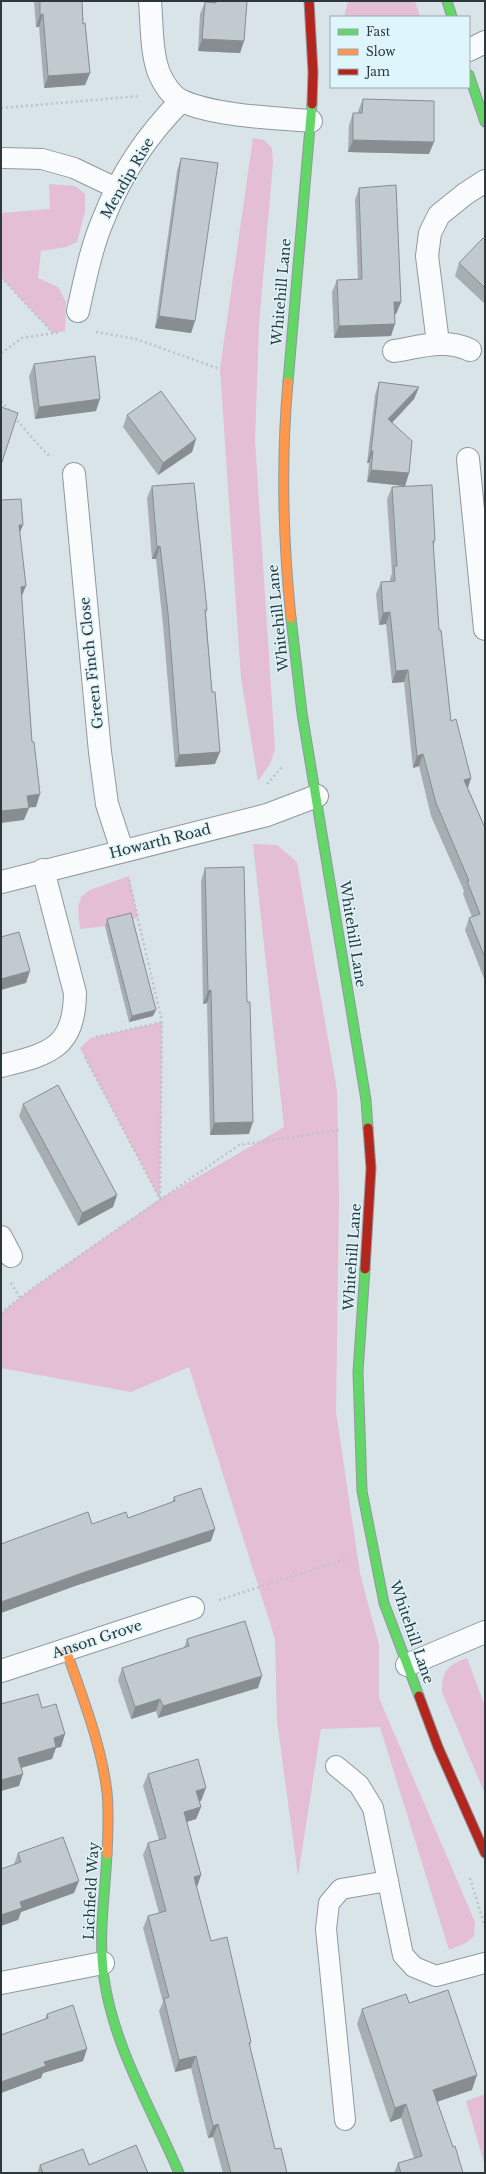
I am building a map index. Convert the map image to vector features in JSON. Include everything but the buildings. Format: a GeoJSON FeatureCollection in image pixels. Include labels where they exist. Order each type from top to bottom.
{"type":"FeatureCollection","features":[{"type":"Feature","properties":{"kind":"main road","name":"Whitehill Lane"},"geometry":{"type":"LineString","coordinates":[[309,1],[313,72],[311,121],[285,416],[284,508],[291,626],[302,713],[318,796],[366,1100],[371,1168],[370,1213],[358,1372],[359,1435],[362,1483],[384,1603],[438,1747],[485,1853]]}},
{"type":"Feature","properties":{"kind":"main road"},"geometry":{"type":"LineString","coordinates":[[447,1],[452,16]]}},
{"type":"Feature","properties":{"kind":"main road"},"geometry":{"type":"LineString","coordinates":[[470,78],[485,122]]}},
{"type":"Feature","properties":{"kind":"main road","name":"Lichfield Way"},"geometry":{"type":"LineString","coordinates":[[66,1650],[103,1768],[108,1804],[108,1857],[102,1904],[103,1963],[108,1999],[118,2035],[179,2173]]}},
{"type":"Feature","properties":{"kind":"street"},"geometry":{"type":"LineString","coordinates":[[150,1],[159,72],[173,94],[210,109],[256,116],[311,121]]}},
{"type":"Feature","properties":{"kind":"street"},"geometry":{"type":"LineString","coordinates":[[470,50],[485,42]]}},
{"type":"Feature","properties":{"kind":"street","name":"Mendip Rise"},"geometry":{"type":"LineString","coordinates":[[78,311],[102,220],[118,188],[138,154],[161,121],[173,94]]}},
{"type":"Feature","properties":{"kind":"street"},"geometry":{"type":"LineString","coordinates":[[438,343],[427,256],[430,233],[440,215],[464,194],[485,181]]}},
{"type":"Feature","properties":{"kind":"street"},"geometry":{"type":"LineString","coordinates":[[394,351],[438,343],[459,345],[470,350]]}},
{"type":"Feature","properties":{"kind":"street"},"geometry":{"type":"LineString","coordinates":[[468,459],[485,629]]}},
{"type":"Feature","properties":{"kind":"street","name":"Green Finch Close"},"geometry":{"type":"LineString","coordinates":[[74,474],[100,752],[108,804],[122,850]]}},
{"type":"Feature","properties":{"kind":"street","name":"Howarth Road"},"geometry":{"type":"LineString","coordinates":[[1,882],[43,870],[267,814],[318,796]]}},
{"type":"Feature","properties":{"kind":"street"},"geometry":{"type":"LineString","coordinates":[[1,1066],[36,1057],[73,1041],[75,993],[43,870]]}},
{"type":"Feature","properties":{"kind":"street"},"geometry":{"type":"LineString","coordinates":[[1,1237],[11,1256]]}},
{"type":"Feature","properties":{"kind":"street","name":"Anson Grove"},"geometry":{"type":"LineString","coordinates":[[1,1671],[193,1608]]}},
{"type":"Feature","properties":{"kind":"street"},"geometry":{"type":"LineString","coordinates":[[407,1664],[485,1632]]}},
{"type":"Feature","properties":{"kind":"street"},"geometry":{"type":"LineString","coordinates":[[1,1983],[103,1963]]}},
{"type":"Feature","properties":{"kind":"lane"},"geometry":{"type":"LineString","coordinates":[[4,158],[42,159],[74,168],[118,188]]}},
{"type":"Feature","properties":{"kind":"lane"},"geometry":{"type":"LineString","coordinates":[[336,1766],[359,1785],[373,1808],[403,1955],[414,1967],[436,1976],[485,1963]]}},
{"type":"Feature","properties":{"kind":"lane"},"geometry":{"type":"LineString","coordinates":[[344,2120],[326,1929],[329,1903],[341,1889],[388,1881]]}},
{"type":"Feature","properties":{"kind":"path"},"geometry":{"type":"LineString","coordinates":[[1,108],[173,94]]}},
{"type":"Feature","properties":{"kind":"path"},"geometry":{"type":"LineString","coordinates":[[1,277],[53,333]]}},
{"type":"Feature","properties":{"kind":"path"},"geometry":{"type":"LineString","coordinates":[[89,330],[136,339],[220,368]]}},
{"type":"Feature","properties":{"kind":"path"},"geometry":{"type":"LineString","coordinates":[[1,353],[22,338],[65,331]]}},
{"type":"Feature","properties":{"kind":"path"},"geometry":{"type":"LineString","coordinates":[[1,401],[42,449],[74,474]]}},
{"type":"Feature","properties":{"kind":"path"},"geometry":{"type":"LineString","coordinates":[[122,850],[162,1022],[160,1199]]}},
{"type":"Feature","properties":{"kind":"path"},"geometry":{"type":"LineString","coordinates":[[160,1199],[73,1041],[162,1022]]}},
{"type":"Feature","properties":{"kind":"path"},"geometry":{"type":"LineString","coordinates":[[1,1313],[33,1288],[239,1145],[349,1129],[368,1129]]}},
{"type":"Feature","properties":{"kind":"path"},"geometry":{"type":"LineString","coordinates":[[193,1608],[350,1558]]}},
{"type":"Feature","properties":{"kind":"shaded area"},"geometry":{"type":"Polygon","coordinates":[[[348,1],[415,1],[420,16],[344,16],[348,1]]]}},
{"type":"Feature","properties":{"kind":"shaded area"},"geometry":{"type":"Polygon","coordinates":[[[253,138],[264,140],[272,148],[273,163],[259,325],[255,440],[275,749],[270,764],[258,781],[241,678],[220,369],[253,138]]]}},
{"type":"Feature","properties":{"kind":"shaded area"},"geometry":{"type":"Polygon","coordinates":[[[49,184],[75,186],[85,194],[85,212],[77,242],[67,247],[41,251],[38,278],[58,287],[66,302],[65,331],[53,333],[1,277],[1,213],[50,209],[49,184]]]}},
{"type":"Feature","properties":{"kind":"shaded area"},"geometry":{"type":"Polygon","coordinates":[[[253,844],[277,845],[297,862],[337,1090],[339,1199],[336,1412],[360,1573],[379,1645],[379,1698],[475,1922],[474,1936],[466,1943],[449,1950],[380,1727],[321,1729],[298,1876],[277,1721],[275,1639],[189,1367],[131,1392],[1,1368],[1,1313],[33,1288],[160,1199],[284,1127],[253,844]]]}},
{"type":"Feature","properties":{"kind":"shaded area"},"geometry":{"type":"Polygon","coordinates":[[[129,876],[138,918],[105,926],[80,929],[78,908],[81,897],[90,890],[129,876]]]}},
{"type":"Feature","properties":{"kind":"shaded area"},"geometry":{"type":"Polygon","coordinates":[[[162,1022],[160,1199],[80,1048],[91,1038],[162,1022]]]}},
{"type":"Feature","properties":{"kind":"shaded area"},"geometry":{"type":"Polygon","coordinates":[[[467,1658],[485,1706],[485,1794],[442,1692],[443,1679],[447,1670],[450,1666],[467,1658]]]}},
{"type":"Feature","properties":{"kind":"shaded area"},"geometry":{"type":"Polygon","coordinates":[[[485,2094],[485,2166],[466,2101],[485,2094]]]}},
{"type":"Feature","properties":{"kind":"traffic: fast"},"geometry":{"type":"LineString","coordinates":[[447,1],[452,16]]}},
{"type":"Feature","properties":{"kind":"traffic: fast"},"geometry":{"type":"LineString","coordinates":[[470,78],[485,122]]}},
{"type":"Feature","properties":{"kind":"traffic: fast"},"geometry":{"type":"LineString","coordinates":[[288,382],[312,104]]}},
{"type":"Feature","properties":{"kind":"traffic: fast"},"geometry":{"type":"LineString","coordinates":[[291,618],[302,713],[366,1100],[368,1128]]}},
{"type":"Feature","properties":{"kind":"traffic: fast"},"geometry":{"type":"LineString","coordinates":[[365,1269],[358,1372],[362,1491],[384,1603],[419,1696]]}},
{"type":"Feature","properties":{"kind":"traffic: fast"},"geometry":{"type":"LineString","coordinates":[[107,1854],[102,1916],[102,1963],[109,2004],[125,2054],[179,2173]]}},
{"type":"Feature","properties":{"kind":"traffic: slow"},"geometry":{"type":"LineString","coordinates":[[288,382],[284,441],[284,500],[286,559],[291,618]]}},
{"type":"Feature","properties":{"kind":"traffic: slow"},"geometry":{"type":"LineString","coordinates":[[66,1650],[96,1738],[104,1774],[108,1808],[107,1854]]}},
{"type":"Feature","properties":{"kind":"traffic: jam"},"geometry":{"type":"LineString","coordinates":[[309,1],[313,72],[312,104]]}},
{"type":"Feature","properties":{"kind":"traffic: jam"},"geometry":{"type":"LineString","coordinates":[[365,1269],[371,1168],[368,1128]]}},
{"type":"Feature","properties":{"kind":"traffic: jam"},"geometry":{"type":"LineString","coordinates":[[419,1696],[438,1747],[485,1853]]}}]}
